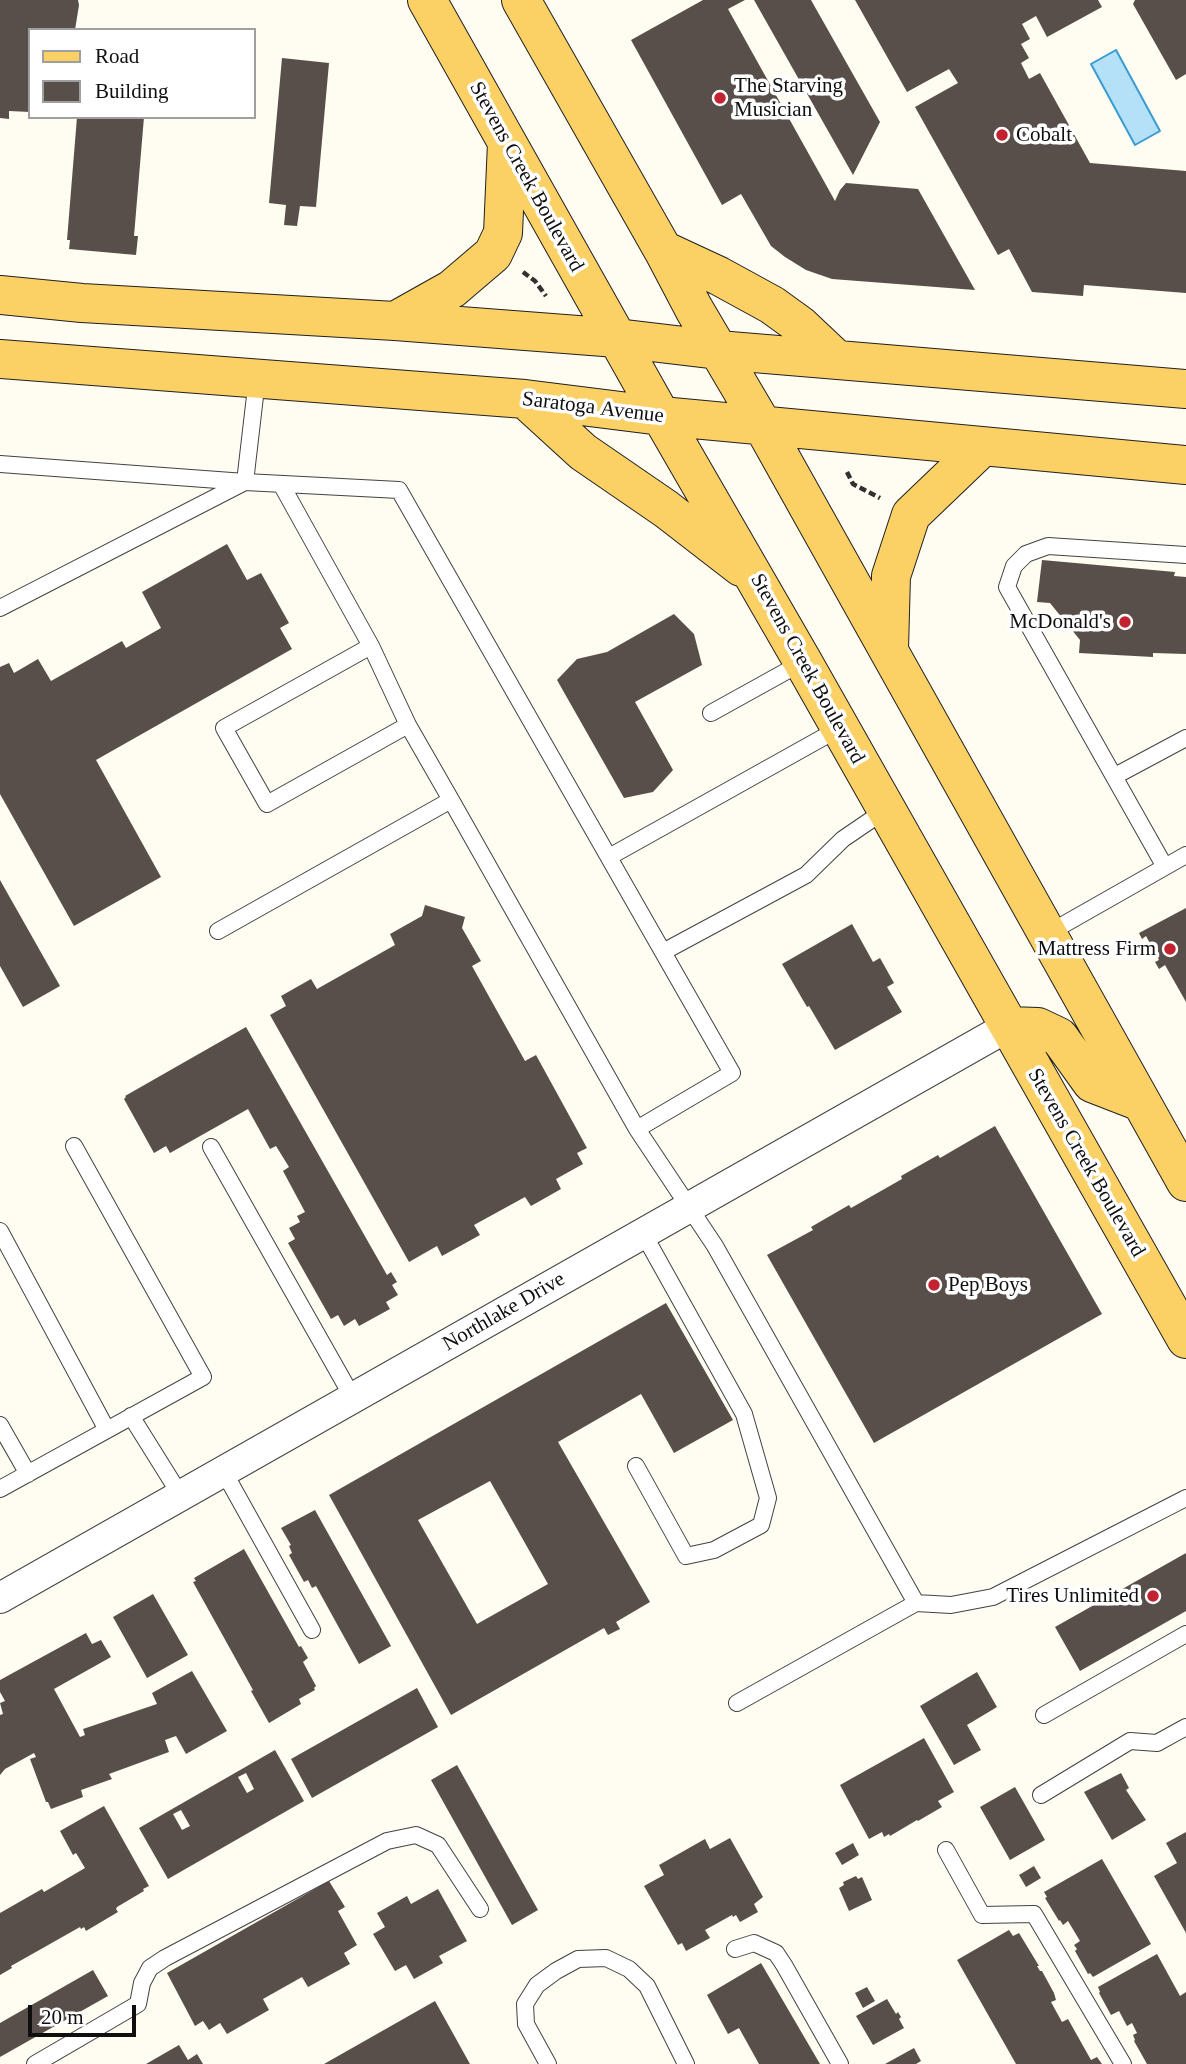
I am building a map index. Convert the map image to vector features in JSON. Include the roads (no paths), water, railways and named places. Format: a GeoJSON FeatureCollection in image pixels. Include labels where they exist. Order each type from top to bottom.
{"type":"FeatureCollection","features":[{"type":"Feature","properties":{"kind":"main road","name":"Stevens Creek Boulevard"},"geometry":{"type":"LineString","coordinates":[[428,0],[661,416],[756,578],[1186,1339]]}},
{"type":"Feature","properties":{"kind":"main road"},"geometry":{"type":"LineString","coordinates":[[529,3],[718,350],[1186,1182]]}},
{"type":"Feature","properties":{"kind":"main road"},"geometry":{"type":"LineString","coordinates":[[395,321],[452,289],[493,254],[503,233],[507,143]]}},
{"type":"Feature","properties":{"kind":"main road"},"geometry":{"type":"LineString","coordinates":[[663,250],[772,305],[801,326],[836,359]]}},
{"type":"Feature","properties":{"kind":"main road"},"geometry":{"type":"LineString","coordinates":[[0,295],[82,303],[395,321],[617,338],[718,350],[1186,389]]}},
{"type":"Feature","properties":{"kind":"main road","name":"Saratoga Avenue"},"geometry":{"type":"LineString","coordinates":[[0,359],[525,399],[661,416],[1186,466]]}},
{"type":"Feature","properties":{"kind":"main road"},"geometry":{"type":"LineString","coordinates":[[525,399],[583,452],[666,509],[756,578]]}},
{"type":"Feature","properties":{"kind":"main road"},"geometry":{"type":"LineString","coordinates":[[889,652],[891,576],[911,516],[982,447]]}},
{"type":"Feature","properties":{"kind":"main road"},"geometry":{"type":"LineString","coordinates":[[1009,1026],[1038,1027],[1059,1037],[1092,1083],[1141,1102]]}},
{"type":"Feature","properties":{"kind":"street","name":"Northlake Drive"},"geometry":{"type":"LineString","coordinates":[[0,1598],[1009,1026]]}},
{"type":"Feature","properties":{"kind":"lane"},"geometry":{"type":"LineString","coordinates":[[245,482],[257,379]]}},
{"type":"Feature","properties":{"kind":"lane"},"geometry":{"type":"LineString","coordinates":[[0,464],[399,490],[733,1073],[637,1129]]}},
{"type":"Feature","properties":{"kind":"lane"},"geometry":{"type":"LineString","coordinates":[[0,608],[245,482]]}},
{"type":"Feature","properties":{"kind":"lane"},"geometry":{"type":"LineString","coordinates":[[281,484],[371,646],[408,724],[637,1129],[715,1245],[916,1603]]}},
{"type":"Feature","properties":{"kind":"lane"},"geometry":{"type":"LineString","coordinates":[[1165,867],[1007,587],[1014,566],[1026,554],[1048,546],[1186,555]]}},
{"type":"Feature","properties":{"kind":"lane"},"geometry":{"type":"LineString","coordinates":[[371,646],[224,728],[267,804],[408,724]]}},
{"type":"Feature","properties":{"kind":"lane"},"geometry":{"type":"LineString","coordinates":[[711,713],[803,662]]}},
{"type":"Feature","properties":{"kind":"lane"},"geometry":{"type":"LineString","coordinates":[[609,858],[840,727]]}},
{"type":"Feature","properties":{"kind":"lane"},"geometry":{"type":"LineString","coordinates":[[1115,776],[1186,738]]}},
{"type":"Feature","properties":{"kind":"lane"},"geometry":{"type":"LineString","coordinates":[[218,931],[451,800]]}},
{"type":"Feature","properties":{"kind":"lane"},"geometry":{"type":"LineString","coordinates":[[663,952],[806,875],[843,839],[887,809]]}},
{"type":"Feature","properties":{"kind":"lane"},"geometry":{"type":"LineString","coordinates":[[1047,934],[1186,855]]}},
{"type":"Feature","properties":{"kind":"lane"},"geometry":{"type":"LineString","coordinates":[[0,1489],[203,1377],[74,1146]]}},
{"type":"Feature","properties":{"kind":"lane"},"geometry":{"type":"LineString","coordinates":[[211,1147],[353,1398]]}},
{"type":"Feature","properties":{"kind":"lane"},"geometry":{"type":"LineString","coordinates":[[0,1231],[107,1430]]}},
{"type":"Feature","properties":{"kind":"lane"},"geometry":{"type":"LineString","coordinates":[[636,1466],[686,1556],[714,1550],[761,1525],[768,1498],[744,1414],[643,1233]]}},
{"type":"Feature","properties":{"kind":"lane"},"geometry":{"type":"LineString","coordinates":[[131,1416],[181,1496]]}},
{"type":"Feature","properties":{"kind":"lane"},"geometry":{"type":"LineString","coordinates":[[0,1425],[28,1474]]}},
{"type":"Feature","properties":{"kind":"lane"},"geometry":{"type":"LineString","coordinates":[[224,1472],[312,1630]]}},
{"type":"Feature","properties":{"kind":"lane"},"geometry":{"type":"LineString","coordinates":[[737,1703],[916,1603],[951,1605],[993,1597],[1186,1498]]}},
{"type":"Feature","properties":{"kind":"lane"},"geometry":{"type":"LineString","coordinates":[[1044,1715],[1186,1634]]}},
{"type":"Feature","properties":{"kind":"lane"},"geometry":{"type":"LineString","coordinates":[[1041,1795],[1130,1741],[1157,1743],[1186,1727]]}},
{"type":"Feature","properties":{"kind":"lane"},"geometry":{"type":"LineString","coordinates":[[34,2064],[138,2004],[142,1983],[150,1968],[164,1958],[387,1840],[416,1835],[438,1845],[480,1909]]}},
{"type":"Feature","properties":{"kind":"lane"},"geometry":{"type":"LineString","coordinates":[[946,1850],[982,1915],[1034,1914],[1123,2064]]}},
{"type":"Feature","properties":{"kind":"lane"},"geometry":{"type":"LineString","coordinates":[[735,1949],[754,1943],[776,1953],[840,2064]]}},
{"type":"Feature","properties":{"kind":"lane"},"geometry":{"type":"LineString","coordinates":[[548,2064],[526,2024],[525,2004],[537,1985],[556,1971],[578,1959],[606,1958],[629,1969],[647,1986],[686,2064]]}},
{"type":"Feature","properties":{"kind":"water"},"geometry":{"type":"Polygon","coordinates":[[[1116,50],[1160,131],[1135,145],[1091,64],[1116,50]]]}},
{"type":"Feature","properties":{"kind":"place","name":"The Starving Musician"},"geometry":{"type":"Point","coordinates":[720,98]}},
{"type":"Feature","properties":{"kind":"place","name":"Cobalt"},"geometry":{"type":"Point","coordinates":[1002,135]}},
{"type":"Feature","properties":{"kind":"place","name":"McDonald's"},"geometry":{"type":"Point","coordinates":[1125,622]}},
{"type":"Feature","properties":{"kind":"place","name":"Mattress Firm"},"geometry":{"type":"Point","coordinates":[1170,949]}},
{"type":"Feature","properties":{"kind":"place","name":"Pep Boys"},"geometry":{"type":"Point","coordinates":[934,1285]}},
{"type":"Feature","properties":{"kind":"place","name":"Tires Unlimited"},"geometry":{"type":"Point","coordinates":[1153,1596]}}]}
